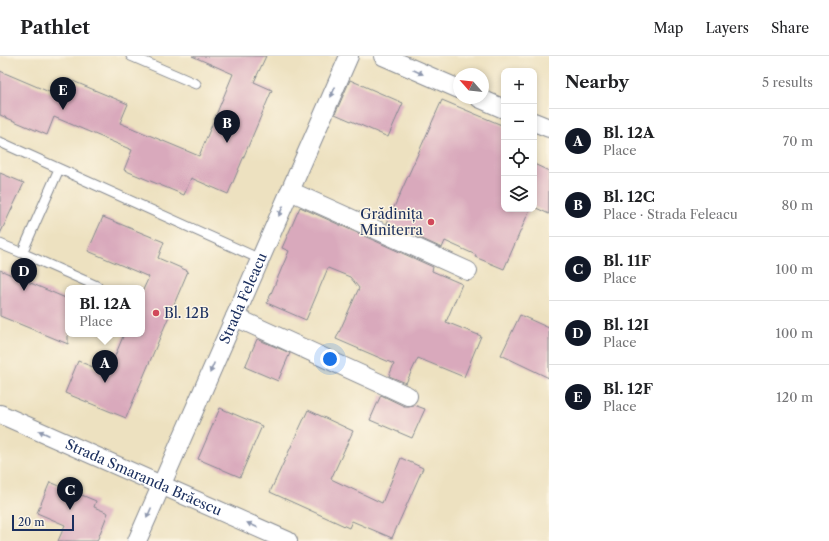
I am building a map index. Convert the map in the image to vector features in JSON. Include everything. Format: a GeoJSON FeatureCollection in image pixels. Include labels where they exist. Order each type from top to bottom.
{"type":"FeatureCollection","features":[{"type":"Feature","properties":{"kind":"street","name":"Strada Feleacu"},"geometry":{"type":"LineString","coordinates":[[137,541],[349,56]]}},
{"type":"Feature","properties":{"kind":"street"},"geometry":{"type":"LineString","coordinates":[[383,56],[453,86]]}},
{"type":"Feature","properties":{"kind":"street"},"geometry":{"type":"LineString","coordinates":[[489,102],[501,108]]}},
{"type":"Feature","properties":{"kind":"street"},"geometry":{"type":"LineString","coordinates":[[537,123],[549,128]]}},
{"type":"Feature","properties":{"kind":"street"},"geometry":{"type":"LineString","coordinates":[[290,191],[468,271]]}},
{"type":"Feature","properties":{"kind":"street"},"geometry":{"type":"LineString","coordinates":[[235,317],[408,396]]}},
{"type":"Feature","properties":{"kind":"street","name":"Strada Smaranda Brăescu"},"geometry":{"type":"LineString","coordinates":[[0,414],[288,541]]}},
{"type":"Feature","properties":{"kind":"lane"},"geometry":{"type":"LineString","coordinates":[[131,56],[196,84]]}},
{"type":"Feature","properties":{"kind":"lane"},"geometry":{"type":"LineString","coordinates":[[0,142],[260,259]]}},
{"type":"Feature","properties":{"kind":"lane"},"geometry":{"type":"LineString","coordinates":[[22,253],[59,169]]}},
{"type":"Feature","properties":{"kind":"lane"},"geometry":{"type":"LineString","coordinates":[[0,244],[95,285]]}},
{"type":"Feature","properties":{"kind":"building"},"geometry":{"type":"Polygon","coordinates":[[[192,56],[266,56],[254,82],[272,90],[228,194],[191,178],[184,195],[124,170],[132,150],[54,117],[47,135],[0,115],[0,71],[61,97],[68,79],[128,104],[120,123],[199,156],[233,74],[192,56]]]}},
{"type":"Feature","properties":{"kind":"building"},"geometry":{"type":"Polygon","coordinates":[[[350,80],[403,103],[388,137],[335,114],[350,80]]]}},
{"type":"Feature","properties":{"kind":"building"},"geometry":{"type":"Polygon","coordinates":[[[442,100],[501,125],[501,212],[529,212],[504,269],[475,257],[476,255],[445,241],[442,248],[387,223],[442,100]]]}},
{"type":"Feature","properties":{"kind":"building"},"geometry":{"type":"Polygon","coordinates":[[[537,165],[549,171],[549,214],[537,208],[537,165]]]}},
{"type":"Feature","properties":{"kind":"building"},"geometry":{"type":"Polygon","coordinates":[[[0,173],[24,183],[0,234],[0,173]]]}},
{"type":"Feature","properties":{"kind":"building"},"geometry":{"type":"Polygon","coordinates":[[[300,207],[433,267],[432,271],[462,284],[446,322],[481,336],[464,377],[418,358],[406,383],[389,376],[394,364],[336,339],[359,288],[350,277],[328,268],[306,320],[267,303],[289,251],[282,248],[300,207]]]}},
{"type":"Feature","properties":{"kind":"building","name":"Bl. 12B"},"geometry":{"type":"Polygon","coordinates":[[[103,217],[164,242],[158,258],[188,271],[126,418],[65,393],[78,361],[108,373],[123,337],[145,337],[145,286],[149,277],[88,251],[103,217]]]}},
{"type":"Feature","properties":{"kind":"building"},"geometry":{"type":"Polygon","coordinates":[[[0,270],[65,298],[65,337],[68,337],[68,344],[0,316],[0,270]]]}},
{"type":"Feature","properties":{"kind":"building"},"geometry":{"type":"Polygon","coordinates":[[[520,315],[549,328],[549,378],[501,355],[520,315]]]}},
{"type":"Feature","properties":{"kind":"building"},"geometry":{"type":"Polygon","coordinates":[[[257,339],[290,353],[278,381],[245,367],[257,339]]]}},
{"type":"Feature","properties":{"kind":"building"},"geometry":{"type":"Polygon","coordinates":[[[381,395],[404,406],[414,405],[425,409],[412,438],[370,420],[381,395]]]}},
{"type":"Feature","properties":{"kind":"building"},"geometry":{"type":"Polygon","coordinates":[[[220,408],[262,426],[240,477],[198,459],[220,408]]]}},
{"type":"Feature","properties":{"kind":"building"},"geometry":{"type":"Polygon","coordinates":[[[308,410],[353,431],[331,479],[382,503],[401,458],[423,468],[392,538],[352,521],[349,528],[270,492],[308,410]]]}},
{"type":"Feature","properties":{"kind":"building"},"geometry":{"type":"Polygon","coordinates":[[[50,482],[96,501],[94,507],[108,513],[97,541],[58,541],[65,525],[37,513],[50,482]]]}},
{"type":"Feature","properties":{"kind":"place","name":"Bl. 12F"},"geometry":{"type":"Point","coordinates":[63,110]}},
{"type":"Feature","properties":{"kind":"place","name":"Bl. 12C"},"geometry":{"type":"Point","coordinates":[227,143]}},
{"type":"Feature","properties":{"kind":"place","name":"Grădinița Miniterra"},"geometry":{"type":"Point","coordinates":[431,222]}},
{"type":"Feature","properties":{"kind":"place","name":"Bl. 12I"},"geometry":{"type":"Point","coordinates":[24,291]}},
{"type":"Feature","properties":{"kind":"place","name":"Bl. 12B"},"geometry":{"type":"Point","coordinates":[156,313]}},
{"type":"Feature","properties":{"kind":"place","name":"Bl. 12A"},"geometry":{"type":"Point","coordinates":[105,383]}},
{"type":"Feature","properties":{"kind":"place","name":"Bl. 11F"},"geometry":{"type":"Point","coordinates":[70,510]}}]}
